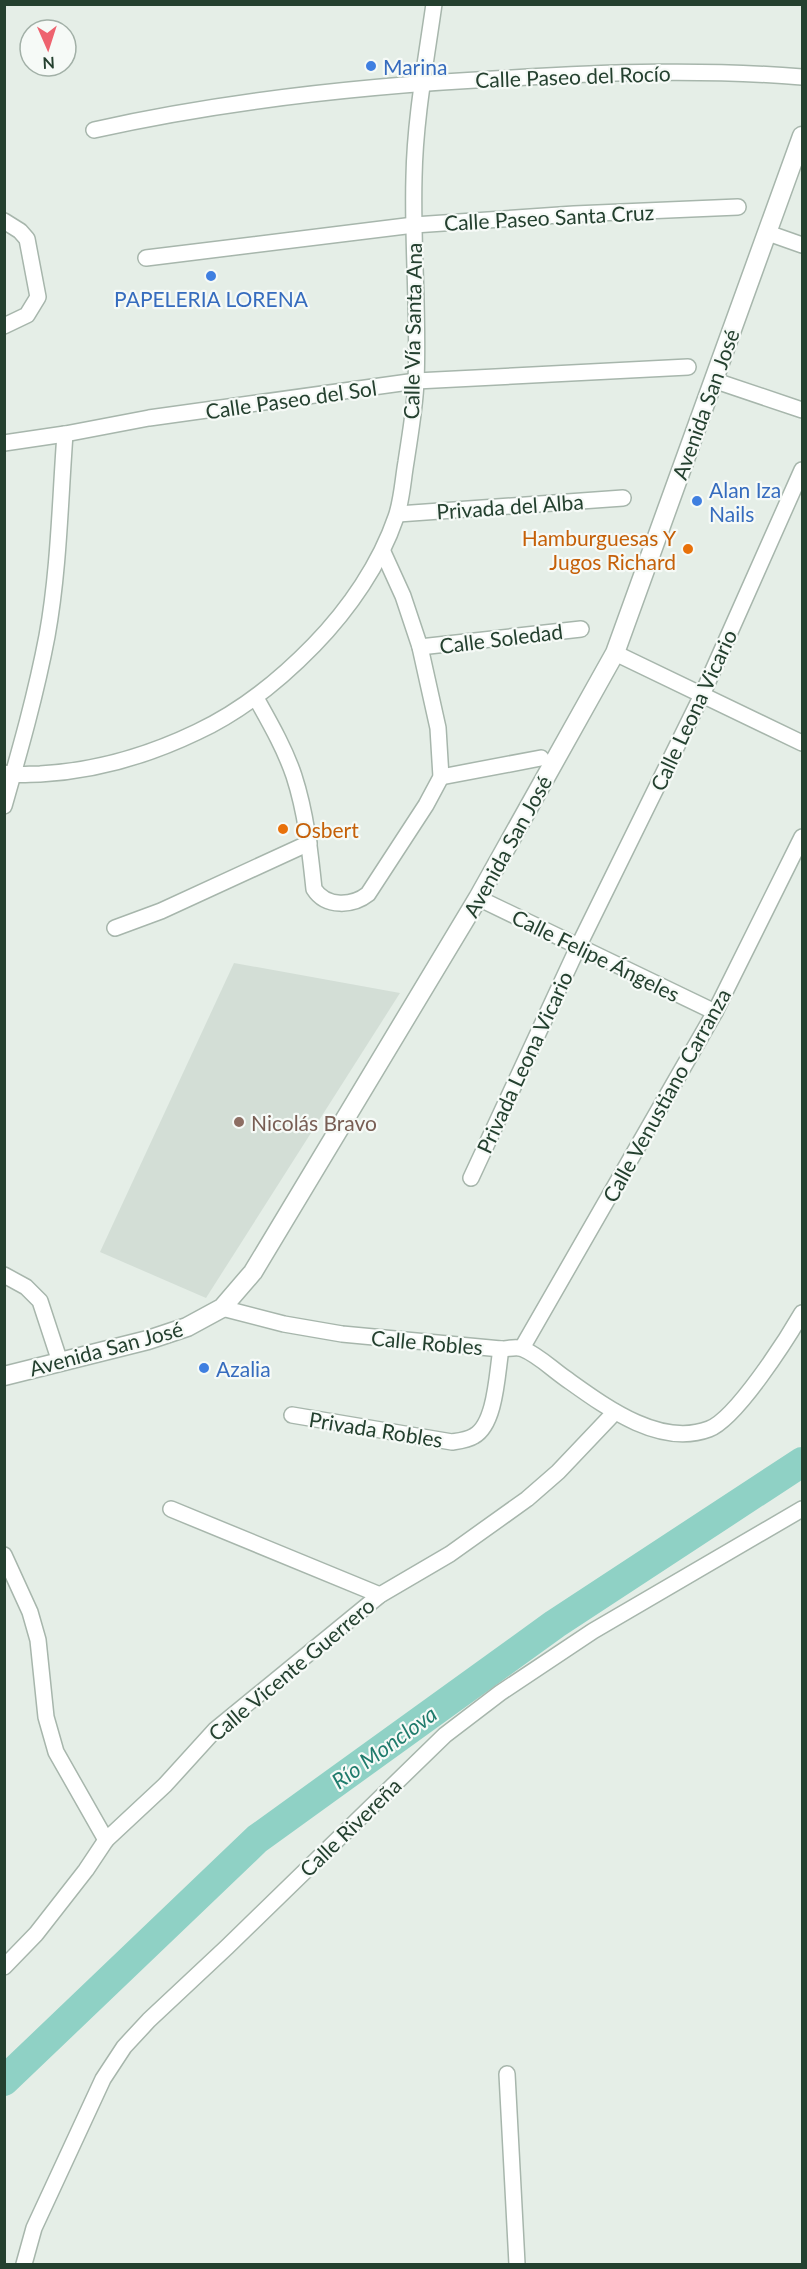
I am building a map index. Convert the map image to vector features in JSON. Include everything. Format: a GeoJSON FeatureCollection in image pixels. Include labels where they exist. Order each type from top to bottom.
{"type":"FeatureCollection","features":[{"type":"Feature","properties":{"kind":"street","name":"Calle Vía Santa Ana"},"geometry":{"type":"LineString","coordinates":[[9,774],[58,773],[115,764],[166,747],[214,724],[256,698],[327,632],[350,602],[382,552],[398,514],[416,381],[414,175],[423,82],[434,4]]}},
{"type":"Feature","properties":{"kind":"street","name":"Calle Paseo del Rocío"},"geometry":{"type":"LineString","coordinates":[[94,130],[151,117],[223,106],[423,82],[603,73],[756,73],[802,77]]}},
{"type":"Feature","properties":{"kind":"street","name":"Avenida San José"},"geometry":{"type":"LineString","coordinates":[[4,1376],[177,1330],[206,1318],[222,1308],[253,1272],[478,898],[615,653],[802,136]]}},
{"type":"Feature","properties":{"kind":"street","name":"Calle Paseo Santa Cruz"},"geometry":{"type":"LineString","coordinates":[[146,258],[414,225],[574,214],[738,207]]}},
{"type":"Feature","properties":{"kind":"street"},"geometry":{"type":"LineString","coordinates":[[4,221],[20,231],[27,239],[38,297],[27,315],[4,326]]}},
{"type":"Feature","properties":{"kind":"street"},"geometry":{"type":"LineString","coordinates":[[768,233],[802,245]]}},
{"type":"Feature","properties":{"kind":"street","name":"Calle Paseo del Sol"},"geometry":{"type":"LineString","coordinates":[[4,443],[149,418],[416,381],[688,367]]}},
{"type":"Feature","properties":{"kind":"street"},"geometry":{"type":"LineString","coordinates":[[713,380],[802,410]]}},
{"type":"Feature","properties":{"kind":"street"},"geometry":{"type":"LineString","coordinates":[[4,806],[9,774],[47,635],[56,561],[65,434]]}},
{"type":"Feature","properties":{"kind":"street","name":"Calle Leona Vicario"},"geometry":{"type":"LineString","coordinates":[[578,947],[702,695],[802,470]]}},
{"type":"Feature","properties":{"kind":"street","name":"Privada del Alba"},"geometry":{"type":"LineString","coordinates":[[398,514],[623,498]]}},
{"type":"Feature","properties":{"kind":"street"},"geometry":{"type":"LineString","coordinates":[[256,698],[294,774],[305,816],[314,890],[326,900],[346,903],[362,899],[381,874],[441,777],[438,728],[420,647],[403,596],[382,552]]}},
{"type":"Feature","properties":{"kind":"street","name":"Calle Soledad"},"geometry":{"type":"LineString","coordinates":[[420,647],[581,629]]}},
{"type":"Feature","properties":{"kind":"street"},"geometry":{"type":"LineString","coordinates":[[615,653],[802,743]]}},
{"type":"Feature","properties":{"kind":"street"},"geometry":{"type":"LineString","coordinates":[[441,777],[542,758]]}},
{"type":"Feature","properties":{"kind":"street","name":"Calle Venustiano Carranza"},"geometry":{"type":"LineString","coordinates":[[522,1348],[715,1012],[802,837]]}},
{"type":"Feature","properties":{"kind":"street"},"geometry":{"type":"LineString","coordinates":[[115,928],[161,911],[309,843]]}},
{"type":"Feature","properties":{"kind":"street","name":"Calle Felipe Ángeles"},"geometry":{"type":"LineString","coordinates":[[478,898],[715,1012]]}},
{"type":"Feature","properties":{"kind":"street","name":"Privada Leona Vicario"},"geometry":{"type":"LineString","coordinates":[[471,1178],[578,947]]}},
{"type":"Feature","properties":{"kind":"street"},"geometry":{"type":"LineString","coordinates":[[4,1275],[26,1287],[40,1301],[60,1362]]}},
{"type":"Feature","properties":{"kind":"street","name":"Calle Robles"},"geometry":{"type":"LineString","coordinates":[[222,1308],[284,1324],[342,1334],[501,1349],[522,1348]]}},
{"type":"Feature","properties":{"kind":"street"},"geometry":{"type":"LineString","coordinates":[[522,1348],[615,1412],[645,1426],[663,1431],[697,1432],[711,1429],[723,1420],[772,1361],[802,1313]]}},
{"type":"Feature","properties":{"kind":"street","name":"Privada Robles"},"geometry":{"type":"LineString","coordinates":[[292,1415],[452,1442],[463,1441],[475,1436],[489,1418],[501,1349]]}},
{"type":"Feature","properties":{"kind":"street","name":"Calle Vicente Guerrero"},"geometry":{"type":"LineString","coordinates":[[4,1967],[36,1934],[86,1870],[106,1840],[165,1785],[199,1746],[229,1718],[380,1595],[450,1554],[527,1499],[558,1472],[615,1412]]}},
{"type":"Feature","properties":{"kind":"street"},"geometry":{"type":"LineString","coordinates":[[171,1509],[380,1595]]}},
{"type":"Feature","properties":{"kind":"street","name":"Calle Rivereña"},"geometry":{"type":"LineString","coordinates":[[24,2265],[34,2228],[104,2079],[124,2047],[149,2020],[454,1728],[500,1693],[593,1631],[802,1509]]}},
{"type":"Feature","properties":{"kind":"street"},"geometry":{"type":"LineString","coordinates":[[4,1554],[30,1612],[38,1640],[46,1717],[56,1752],[106,1840]]}},
{"type":"Feature","properties":{"kind":"street"},"geometry":{"type":"LineString","coordinates":[[507,2074],[517,2265]]}},
{"type":"Feature","properties":{"kind":"shaded area","name":"Nicolás Bravo"},"geometry":{"type":"Polygon","coordinates":[[[234,963],[400,993],[206,1298],[100,1252],[234,963]]]}},
{"type":"Feature","properties":{"kind":"waterway","name":"Río Monclova"},"geometry":{"type":"LineString","coordinates":[[4,2081],[257,1839],[555,1624],[802,1462]]}},
{"type":"Feature","properties":{"kind":"place","name":"Marina"},"geometry":{"type":"Point","coordinates":[371,66]}},
{"type":"Feature","properties":{"kind":"place","name":"PAPELERIA LORENA"},"geometry":{"type":"Point","coordinates":[211,276]}},
{"type":"Feature","properties":{"kind":"place","name":"Alan Iza Nails"},"geometry":{"type":"Point","coordinates":[697,501]}},
{"type":"Feature","properties":{"kind":"place","name":"Hamburguesas Y Jugos Richard"},"geometry":{"type":"Point","coordinates":[688,549]}},
{"type":"Feature","properties":{"kind":"place","name":"Osbert"},"geometry":{"type":"Point","coordinates":[283,829]}},
{"type":"Feature","properties":{"kind":"place","name":"Nicolás Bravo"},"geometry":{"type":"Point","coordinates":[239,1122]}},
{"type":"Feature","properties":{"kind":"place","name":"Azalia"},"geometry":{"type":"Point","coordinates":[204,1368]}}]}
